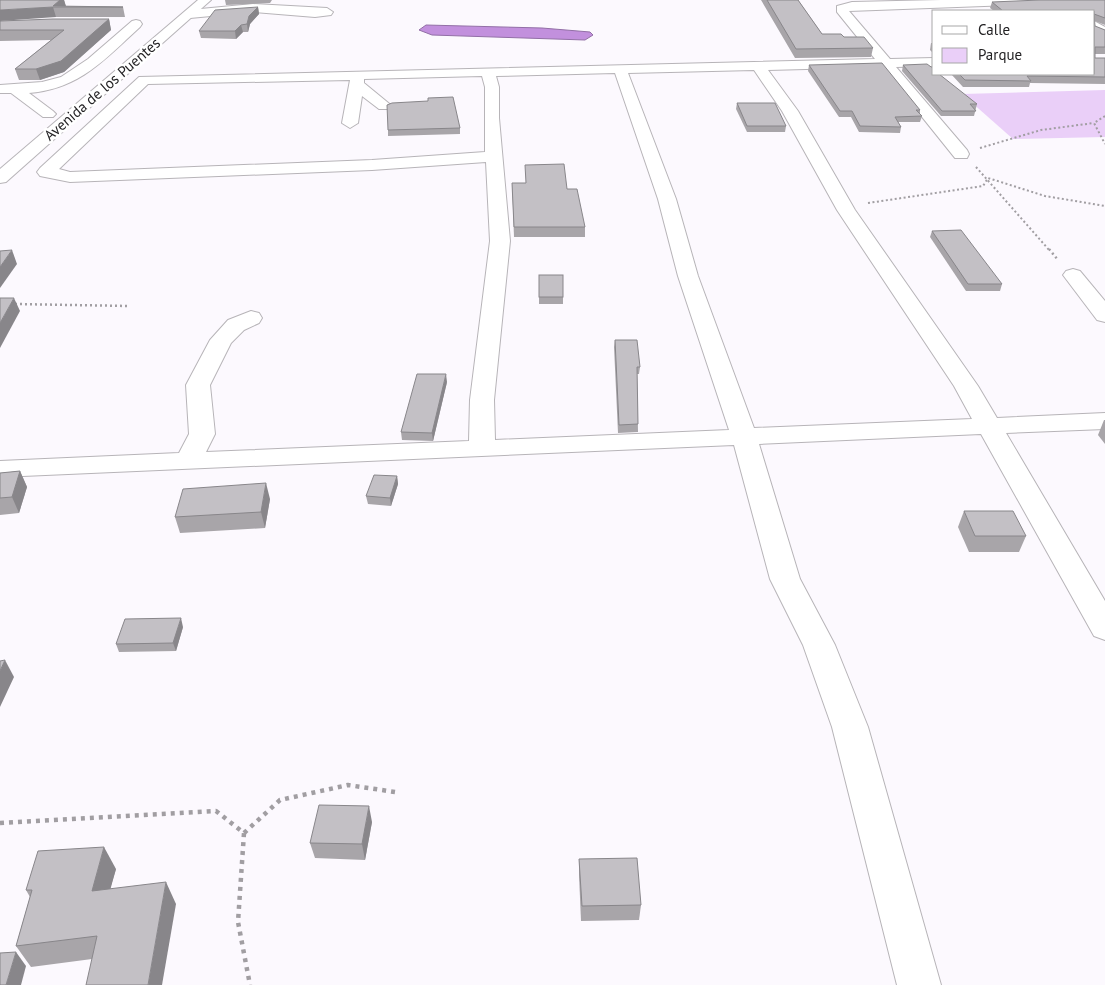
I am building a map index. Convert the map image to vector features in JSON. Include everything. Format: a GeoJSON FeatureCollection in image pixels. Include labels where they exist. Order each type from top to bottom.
{"type":"FeatureCollection","features":[{"type":"Feature","properties":{"kind":"street","name":"Avenida de los Puentes"},"geometry":{"type":"LineString","coordinates":[[0,178],[205,0]]}},
{"type":"Feature","properties":{"kind":"street"},"geometry":{"type":"LineString","coordinates":[[234,9],[245,0]]}},
{"type":"Feature","properties":{"kind":"street"},"geometry":{"type":"LineString","coordinates":[[1060,0],[1074,10]]}},
{"type":"Feature","properties":{"kind":"street"},"geometry":{"type":"LineString","coordinates":[[964,156],[884,63],[841,9],[852,6],[1067,0]]}},
{"type":"Feature","properties":{"kind":"street"},"geometry":{"type":"LineString","coordinates":[[190,14],[262,8],[320,14],[327,12]]}},
{"type":"Feature","properties":{"kind":"street"},"geometry":{"type":"LineString","coordinates":[[119,24],[136,24]]}},
{"type":"Feature","properties":{"kind":"street","name":"Avenida de los Puentes"},"geometry":{"type":"LineString","coordinates":[[78,88],[152,26],[136,24]]}},
{"type":"Feature","properties":{"kind":"street"},"geometry":{"type":"LineString","coordinates":[[7,105],[7,89],[60,82],[91,65],[100,54],[136,24]]}},
{"type":"Feature","properties":{"kind":"street"},"geometry":{"type":"LineString","coordinates":[[495,156],[372,165],[80,177],[47,174],[58,161],[144,80],[358,80],[488,72],[932,62]]}},
{"type":"Feature","properties":{"kind":"street"},"geometry":{"type":"LineString","coordinates":[[91,65],[108,63]]}},
{"type":"Feature","properties":{"kind":"street"},"geometry":{"type":"LineString","coordinates":[[130,64],[141,72],[144,80]]}},
{"type":"Feature","properties":{"kind":"street"},"geometry":{"type":"LineString","coordinates":[[758,66],[790,110],[842,204],[924,328],[966,386],[986,424],[1031,496],[1105,628]]}},
{"type":"Feature","properties":{"kind":"street"},"geometry":{"type":"LineString","coordinates":[[620,69],[667,199],[688,276],[744,436],[785,579],[819,645],[850,727],[918,985]]}},
{"type":"Feature","properties":{"kind":"street"},"geometry":{"type":"LineString","coordinates":[[482,448],[482,400],[500,241],[491,118],[492,87],[488,72]]}},
{"type":"Feature","properties":{"kind":"street"},"geometry":{"type":"LineString","coordinates":[[358,80],[384,106]]}},
{"type":"Feature","properties":{"kind":"street"},"geometry":{"type":"LineString","coordinates":[[350,123],[358,80]]}},
{"type":"Feature","properties":{"kind":"street","name":"Avenida de los Puentes"},"geometry":{"type":"LineString","coordinates":[[7,89],[52,110],[34,125]]}},
{"type":"Feature","properties":{"kind":"street"},"geometry":{"type":"LineString","coordinates":[[71,116],[113,108]]}},
{"type":"Feature","properties":{"kind":"street"},"geometry":{"type":"LineString","coordinates":[[58,161],[168,165],[182,162]]}},
{"type":"Feature","properties":{"kind":"street"},"geometry":{"type":"LineString","coordinates":[[1073,275],[1105,316]]}},
{"type":"Feature","properties":{"kind":"street"},"geometry":{"type":"LineString","coordinates":[[188,461],[202,434],[198,385],[221,340],[236,326],[251,318]]}},
{"type":"Feature","properties":{"kind":"street"},"geometry":{"type":"LineString","coordinates":[[0,469],[986,424],[1105,421]]}},
{"type":"Feature","properties":{"kind":"path"},"geometry":{"type":"LineString","coordinates":[[1073,275],[988,178],[964,156],[972,150],[1041,130],[1094,122],[1105,116]]}},
{"type":"Feature","properties":{"kind":"path"},"geometry":{"type":"LineString","coordinates":[[1094,122],[1105,144]]}},
{"type":"Feature","properties":{"kind":"path"},"geometry":{"type":"LineString","coordinates":[[842,204],[887,201],[983,186],[988,178]]}},
{"type":"Feature","properties":{"kind":"path"},"geometry":{"type":"LineString","coordinates":[[988,178],[1020,191],[1061,200],[1105,206]]}},
{"type":"Feature","properties":{"kind":"path"},"geometry":{"type":"LineString","coordinates":[[9,304],[129,306]]}},
{"type":"Feature","properties":{"kind":"path"},"geometry":{"type":"LineString","coordinates":[[250,985],[238,922],[244,833],[280,800],[348,785],[394,792]]}},
{"type":"Feature","properties":{"kind":"path"},"geometry":{"type":"LineString","coordinates":[[0,823],[216,811],[244,833]]}},
{"type":"Feature","properties":{"kind":"green space"},"geometry":{"type":"Polygon","coordinates":[[[1105,90],[1105,137],[1013,139],[962,94],[1105,90]]]}},
{"type":"Feature","properties":{"kind":"shaded area"},"geometry":{"type":"Polygon","coordinates":[[[426,25],[542,28],[590,32],[593,35],[585,40],[432,35],[419,30],[426,25]]]}},
{"type":"Feature","properties":{"kind":"building"},"geometry":{"type":"Polygon","coordinates":[[[0,0],[60,0],[53,6],[123,7],[53,7],[0,10],[0,0]]]}},
{"type":"Feature","properties":{"kind":"building"},"geometry":{"type":"Polygon","coordinates":[[[767,0],[798,0],[822,34],[864,37],[873,48],[796,49],[767,0]]]}},
{"type":"Feature","properties":{"kind":"building"},"geometry":{"type":"Polygon","coordinates":[[[1105,0],[1105,18],[1095,14],[1095,10],[1002,10],[992,2],[1105,0]]]}},
{"type":"Feature","properties":{"kind":"building"},"geometry":{"type":"Polygon","coordinates":[[[258,7],[249,16],[247,24],[241,25],[235,31],[199,31],[215,10],[258,7]]]}},
{"type":"Feature","properties":{"kind":"building"},"geometry":{"type":"Polygon","coordinates":[[[109,19],[61,61],[36,69],[15,69],[64,30],[0,30],[0,21],[109,19]]]}},
{"type":"Feature","properties":{"kind":"building"},"geometry":{"type":"Polygon","coordinates":[[[1095,26],[1105,30],[1105,47],[1095,47],[1095,26]]]}},
{"type":"Feature","properties":{"kind":"building"},"geometry":{"type":"Polygon","coordinates":[[[1095,58],[1105,58],[1105,77],[1027,76],[1031,81],[965,80],[960,75],[1095,75],[1095,58]]]}},
{"type":"Feature","properties":{"kind":"building"},"geometry":{"type":"Polygon","coordinates":[[[882,63],[920,110],[916,110],[922,116],[895,117],[901,127],[860,126],[852,111],[840,111],[809,65],[882,63]]]}},
{"type":"Feature","properties":{"kind":"building"},"geometry":{"type":"Polygon","coordinates":[[[927,64],[932,68],[932,75],[940,75],[977,104],[970,104],[976,111],[942,111],[903,65],[927,64]]]}},
{"type":"Feature","properties":{"kind":"building"},"geometry":{"type":"Polygon","coordinates":[[[453,97],[460,128],[388,130],[387,105],[392,103],[428,101],[428,98],[453,97]]]}},
{"type":"Feature","properties":{"kind":"building"},"geometry":{"type":"Polygon","coordinates":[[[737,103],[775,103],[786,126],[747,126],[737,103]]]}},
{"type":"Feature","properties":{"kind":"building"},"geometry":{"type":"Polygon","coordinates":[[[564,164],[567,189],[577,189],[585,227],[514,227],[512,183],[526,183],[525,165],[564,164]]]}},
{"type":"Feature","properties":{"kind":"building"},"geometry":{"type":"Polygon","coordinates":[[[961,230],[1002,284],[968,284],[932,231],[961,230]]]}},
{"type":"Feature","properties":{"kind":"building"},"geometry":{"type":"Polygon","coordinates":[[[12,250],[0,267],[0,251],[12,250]]]}},
{"type":"Feature","properties":{"kind":"building"},"geometry":{"type":"Polygon","coordinates":[[[539,275],[563,275],[563,297],[539,297],[539,275]]]}},
{"type":"Feature","properties":{"kind":"building"},"geometry":{"type":"Polygon","coordinates":[[[0,298],[14,298],[0,323],[0,298]]]}},
{"type":"Feature","properties":{"kind":"building"},"geometry":{"type":"Polygon","coordinates":[[[615,340],[637,340],[640,367],[637,367],[638,424],[619,425],[615,340]]]}},
{"type":"Feature","properties":{"kind":"building"},"geometry":{"type":"Polygon","coordinates":[[[417,374],[446,374],[432,433],[401,432],[417,374]]]}},
{"type":"Feature","properties":{"kind":"building"},"geometry":{"type":"Polygon","coordinates":[[[20,471],[12,497],[0,498],[0,473],[20,471]]]}},
{"type":"Feature","properties":{"kind":"building"},"geometry":{"type":"Polygon","coordinates":[[[374,475],[397,476],[390,498],[366,496],[374,475]]]}},
{"type":"Feature","properties":{"kind":"building"},"geometry":{"type":"Polygon","coordinates":[[[266,483],[261,512],[175,517],[183,489],[266,483]]]}},
{"type":"Feature","properties":{"kind":"building"},"geometry":{"type":"Polygon","coordinates":[[[964,511],[1013,511],[1026,536],[975,536],[964,511]]]}},
{"type":"Feature","properties":{"kind":"building"},"geometry":{"type":"Polygon","coordinates":[[[181,618],[173,643],[116,644],[125,619],[181,618]]]}},
{"type":"Feature","properties":{"kind":"building"},"geometry":{"type":"Polygon","coordinates":[[[5,660],[0,671],[0,661],[5,660]]]}},
{"type":"Feature","properties":{"kind":"building"},"geometry":{"type":"Polygon","coordinates":[[[319,805],[369,806],[362,844],[310,843],[319,805]]]}},
{"type":"Feature","properties":{"kind":"building"},"geometry":{"type":"Polygon","coordinates":[[[104,847],[92,891],[166,882],[148,985],[86,985],[97,936],[16,946],[32,890],[26,890],[38,851],[104,847]]]}},
{"type":"Feature","properties":{"kind":"building"},"geometry":{"type":"Polygon","coordinates":[[[637,858],[641,905],[582,906],[579,859],[637,858]]]}},
{"type":"Feature","properties":{"kind":"building"},"geometry":{"type":"Polygon","coordinates":[[[16,952],[6,985],[0,985],[0,953],[16,952]]]}}]}
